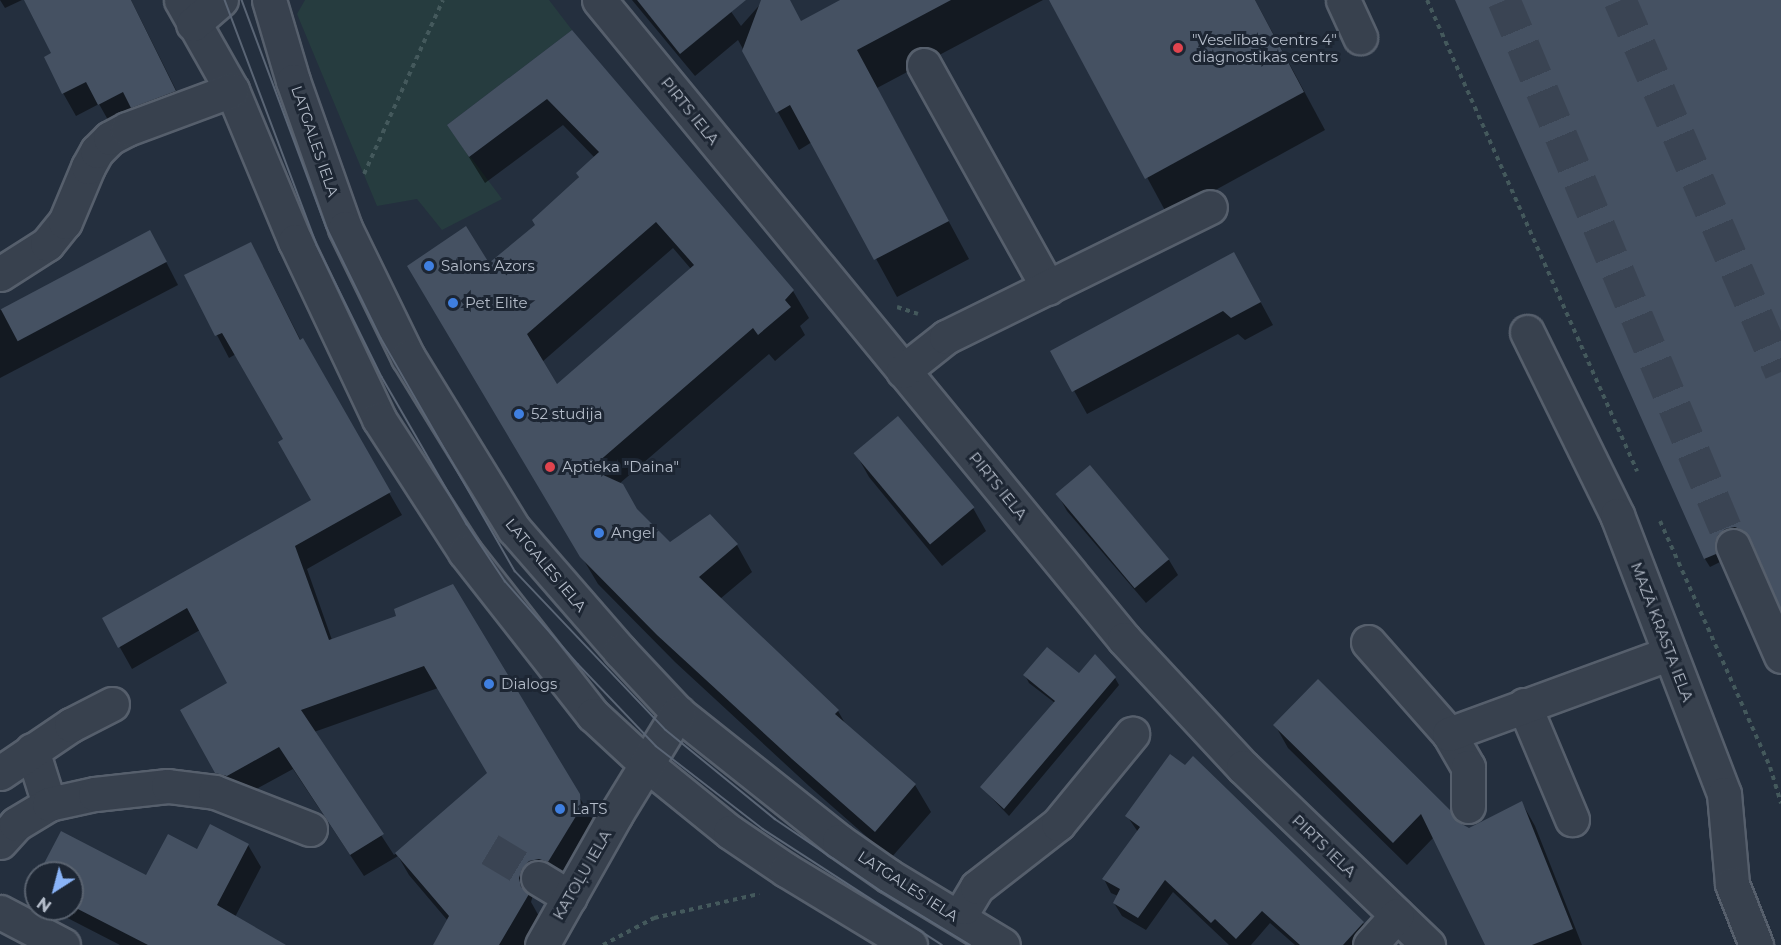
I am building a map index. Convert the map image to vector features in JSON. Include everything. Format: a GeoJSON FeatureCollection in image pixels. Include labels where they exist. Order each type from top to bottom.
{"type":"FeatureCollection","features":[{"type":"Feature","properties":{"kind":"street"},"geometry":{"type":"LineString","coordinates":[[221,0],[187,12],[232,90],[295,241],[379,419],[465,552],[594,715],[646,764],[730,832],[786,870],[910,945]]}},
{"type":"Feature","properties":{"kind":"street","name":"LATGALES IELA"},"geometry":{"type":"LineString","coordinates":[[269,0],[293,81],[345,228],[408,357],[514,529],[620,651],[678,712],[839,841],[889,876],[1003,945]]}},
{"type":"Feature","properties":{"kind":"street","name":"PIRTS IELA"},"geometry":{"type":"LineString","coordinates":[[599,0],[1124,639],[1243,767],[1428,945]]}},
{"type":"Feature","properties":{"kind":"street"},"geometry":{"type":"LineString","coordinates":[[1343,0],[1360,38]]}},
{"type":"Feature","properties":{"kind":"street"},"geometry":{"type":"LineString","coordinates":[[924,65],[1048,288]]}},
{"type":"Feature","properties":{"kind":"street"},"geometry":{"type":"LineString","coordinates":[[0,274],[47,244],[65,222],[88,167],[97,151],[110,138],[127,129],[232,90]]}},
{"type":"Feature","properties":{"kind":"street"},"geometry":{"type":"LineString","coordinates":[[903,371],[946,338],[1210,207]]}},
{"type":"Feature","properties":{"kind":"street","name":"MAZĀ KRASTA IELA"},"geometry":{"type":"LineString","coordinates":[[1527,332],[1617,515],[1724,794],[1732,884],[1756,945]]}},
{"type":"Feature","properties":{"kind":"street"},"geometry":{"type":"LineString","coordinates":[[1733,546],[1781,656]]}},
{"type":"Feature","properties":{"kind":"street"},"geometry":{"type":"LineString","coordinates":[[1368,642],[1449,734],[1468,767],[1468,806]]}},
{"type":"Feature","properties":{"kind":"street"},"geometry":{"type":"LineString","coordinates":[[1449,734],[1670,653]]}},
{"type":"Feature","properties":{"kind":"street"},"geometry":{"type":"LineString","coordinates":[[0,773],[71,725],[112,704]]}},
{"type":"Feature","properties":{"kind":"street"},"geometry":{"type":"LineString","coordinates":[[1524,705],[1572,819]]}},
{"type":"Feature","properties":{"kind":"street","name":"KATOĻU IELA"},"geometry":{"type":"LineString","coordinates":[[542,945],[678,712]]}},
{"type":"Feature","properties":{"kind":"street"},"geometry":{"type":"LineString","coordinates":[[965,907],[977,887],[1058,824],[1132,734]]}},
{"type":"Feature","properties":{"kind":"street"},"geometry":{"type":"LineString","coordinates":[[32,750],[49,804]]}},
{"type":"Feature","properties":{"kind":"street"},"geometry":{"type":"LineString","coordinates":[[0,842],[16,824],[49,804],[95,794],[168,786],[214,792],[310,829]]}},
{"type":"Feature","properties":{"kind":"street"},"geometry":{"type":"LineString","coordinates":[[538,878],[570,897]]}},
{"type":"Feature","properties":{"kind":"street"},"geometry":{"type":"LineString","coordinates":[[0,912],[63,945]]}},
{"type":"Feature","properties":{"kind":"street"},"geometry":{"type":"LineString","coordinates":[[1370,945],[1397,915]]}},
{"type":"Feature","properties":{"kind":"path"},"geometry":{"type":"LineString","coordinates":[[362,178],[443,0]]}},
{"type":"Feature","properties":{"kind":"path"},"geometry":{"type":"LineString","coordinates":[[1427,0],[1640,476]]}},
{"type":"Feature","properties":{"kind":"path"},"geometry":{"type":"LineString","coordinates":[[1659,519],[1770,767],[1781,802]]}},
{"type":"Feature","properties":{"kind":"path"},"geometry":{"type":"LineString","coordinates":[[603,945],[654,918],[764,893]]}},
{"type":"Feature","properties":{"kind":"green space"},"geometry":{"type":"Polygon","coordinates":[[[305,0],[549,0],[572,30],[447,125],[502,199],[442,230],[417,199],[377,206],[297,14],[305,0]]]}},
{"type":"Feature","properties":{"kind":"building"},"geometry":{"type":"Polygon","coordinates":[[[24,0],[131,0],[176,91],[131,108],[123,92],[98,105],[86,82],[62,94],[44,57],[51,53],[24,0]]]}},
{"type":"Feature","properties":{"kind":"building"},"geometry":{"type":"Polygon","coordinates":[[[637,0],[746,0],[680,54],[637,0]]]}},
{"type":"Feature","properties":{"kind":"building"},"geometry":{"type":"Polygon","coordinates":[[[761,0],[790,0],[801,21],[840,0],[951,0],[857,50],[949,221],[874,260],[790,105],[776,113],[742,51],[761,0]]]}},
{"type":"Feature","properties":{"kind":"building","name":"\"Veselības centrs 4\" diagnostikas centrs"},"geometry":{"type":"Polygon","coordinates":[[[1049,0],[1255,0],[1304,92],[1145,179],[1049,0]]]}},
{"type":"Feature","properties":{"kind":"building"},"geometry":{"type":"Polygon","coordinates":[[[1455,0],[1781,0],[1781,609],[1750,538],[1744,531],[1735,527],[1725,529],[1718,535],[1715,543],[1716,554],[1704,559],[1455,0]]]}},
{"type":"Feature","properties":{"kind":"building"},"geometry":{"type":"Polygon","coordinates":[[[572,30],[794,290],[785,300],[791,307],[758,335],[753,328],[590,469],[623,484],[637,509],[670,542],[710,514],[738,544],[699,577],[839,710],[835,714],[916,784],[875,832],[657,635],[580,557],[407,266],[466,226],[489,263],[535,225],[532,220],[579,177],[576,173],[599,152],[547,99],[469,157],[447,125],[572,30]],[[656,222],[527,334],[557,384],[694,265],[656,222]]]}},
{"type":"Feature","properties":{"kind":"building"},"geometry":{"type":"Polygon","coordinates":[[[150,230],[167,262],[18,341],[1,309],[150,230]]]}},
{"type":"Feature","properties":{"kind":"building"},"geometry":{"type":"Polygon","coordinates":[[[251,242],[300,340],[303,338],[391,492],[295,546],[329,640],[396,616],[394,609],[453,584],[580,794],[581,808],[548,862],[539,859],[529,861],[522,869],[519,878],[521,887],[529,894],[499,945],[433,945],[449,916],[395,853],[487,773],[424,666],[301,710],[384,834],[350,855],[279,747],[227,776],[215,773],[180,710],[227,683],[187,608],[118,648],[102,618],[311,500],[278,442],[283,439],[222,333],[215,336],[184,275],[251,242]]]}},
{"type":"Feature","properties":{"kind":"building"},"geometry":{"type":"Polygon","coordinates":[[[1234,252],[1261,302],[1231,318],[1223,311],[1072,392],[1050,351],[1234,252]]]}},
{"type":"Feature","properties":{"kind":"building"},"geometry":{"type":"Polygon","coordinates":[[[898,416],[974,507],[930,544],[854,453],[898,416]]]}},
{"type":"Feature","properties":{"kind":"building"},"geometry":{"type":"Polygon","coordinates":[[[1090,465],[1169,559],[1135,588],[1056,494],[1090,465]]]}},
{"type":"Feature","properties":{"kind":"building"},"geometry":{"type":"Polygon","coordinates":[[[1047,647],[1079,673],[1095,654],[1116,677],[1004,809],[980,787],[1055,701],[1023,675],[1047,647]]]}},
{"type":"Feature","properties":{"kind":"building"},"geometry":{"type":"Polygon","coordinates":[[[1318,679],[1450,810],[1458,822],[1469,828],[1522,801],[1573,929],[1532,945],[1485,945],[1421,814],[1393,843],[1273,725],[1318,679]]]}},
{"type":"Feature","properties":{"kind":"building"},"geometry":{"type":"Polygon","coordinates":[[[1170,754],[1185,765],[1193,756],[1364,922],[1343,945],[1300,945],[1262,911],[1236,939],[1215,919],[1211,923],[1165,880],[1138,918],[1113,903],[1120,889],[1102,879],[1140,827],[1125,816],[1170,754]]]}},
{"type":"Feature","properties":{"kind":"building"},"geometry":{"type":"Polygon","coordinates":[[[210,824],[249,844],[217,905],[286,945],[148,945],[84,912],[84,861],[45,861],[61,831],[146,875],[168,834],[197,849],[210,824]]]}},
{"type":"Feature","properties":{"kind":"tunnel"},"geometry":{"type":"LineString","coordinates":[[1504,0],[1733,546]]}},
{"type":"Feature","properties":{"kind":"tunnel"},"geometry":{"type":"LineString","coordinates":[[1620,0],[1781,372]]}},
{"type":"Feature","properties":{"kind":"tunnel"},"geometry":{"type":"LineString","coordinates":[[490,849],[538,878]]}},
{"type":"Feature","properties":{"kind":"tram line"},"geometry":{"type":"LineString","coordinates":[[225,0],[317,245],[382,377],[467,524],[505,581],[578,664],[656,746],[763,829],[942,945]]}},
{"type":"Feature","properties":{"kind":"tram line"},"geometry":{"type":"LineString","coordinates":[[242,0],[327,228],[381,338],[515,571],[666,730],[775,819],[881,891],[970,945]]}},
{"type":"Feature","properties":{"kind":"place","name":"\"Veselības centrs 4\" diagnostikas centrs"},"geometry":{"type":"Point","coordinates":[1178,48]}},
{"type":"Feature","properties":{"kind":"place","name":"Salons Azors"},"geometry":{"type":"Point","coordinates":[429,266]}},
{"type":"Feature","properties":{"kind":"place","name":"Pet Elite"},"geometry":{"type":"Point","coordinates":[453,303]}},
{"type":"Feature","properties":{"kind":"place","name":"52 studija"},"geometry":{"type":"Point","coordinates":[519,414]}},
{"type":"Feature","properties":{"kind":"place","name":"Aptieka \"Daina\""},"geometry":{"type":"Point","coordinates":[550,467]}},
{"type":"Feature","properties":{"kind":"place","name":"Angel"},"geometry":{"type":"Point","coordinates":[599,533]}},
{"type":"Feature","properties":{"kind":"place","name":"Dialogs"},"geometry":{"type":"Point","coordinates":[489,684]}},
{"type":"Feature","properties":{"kind":"place","name":"LaTS"},"geometry":{"type":"Point","coordinates":[560,809]}}]}
